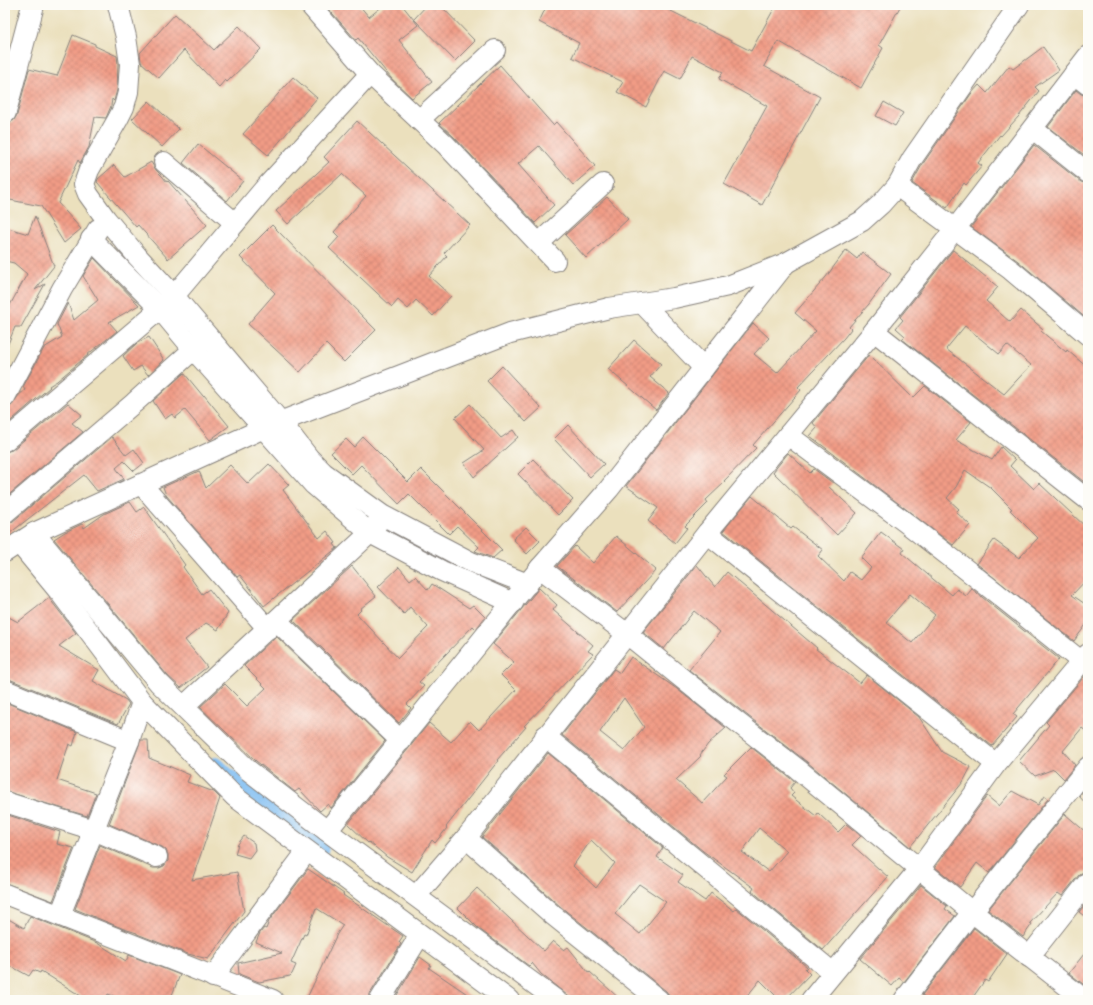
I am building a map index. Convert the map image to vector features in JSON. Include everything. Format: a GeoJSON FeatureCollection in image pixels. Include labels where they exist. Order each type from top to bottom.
{"type":"FeatureCollection","features":[{"type":"Feature","properties":{"kind":"street"},"geometry":{"type":"LineString","coordinates":[[5,110],[33,5]]}},
{"type":"Feature","properties":{"kind":"street"},"geometry":{"type":"LineString","coordinates":[[118,5],[126,37],[130,64],[128,92],[124,107],[89,170],[84,184],[88,194],[106,219],[138,257],[167,302],[194,350],[272,424]]}},
{"type":"Feature","properties":{"kind":"street"},"geometry":{"type":"LineString","coordinates":[[310,5],[370,74],[446,145],[555,261]]}},
{"type":"Feature","properties":{"kind":"street"},"geometry":{"type":"LineString","coordinates":[[19,543],[272,424],[510,333],[609,308],[674,298],[728,286],[786,263],[862,221],[881,204],[897,186],[912,159],[1019,5]]}},
{"type":"Feature","properties":{"kind":"street"},"geometry":{"type":"LineString","coordinates":[[419,120],[495,50]]}},
{"type":"Feature","properties":{"kind":"street"},"geometry":{"type":"LineString","coordinates":[[416,896],[466,838],[545,736],[708,533],[874,331],[956,229],[1033,129],[1081,80],[1088,56]]}},
{"type":"Feature","properties":{"kind":"street"},"geometry":{"type":"LineString","coordinates":[[5,441],[167,302],[236,223],[264,188],[370,74]]}},
{"type":"Feature","properties":{"kind":"street"},"geometry":{"type":"LineString","coordinates":[[1033,129],[1088,174]]}},
{"type":"Feature","properties":{"kind":"street"},"geometry":{"type":"LineString","coordinates":[[164,162],[236,223]]}},
{"type":"Feature","properties":{"kind":"street"},"geometry":{"type":"LineString","coordinates":[[539,243],[603,184]]}},
{"type":"Feature","properties":{"kind":"street"},"geometry":{"type":"LineString","coordinates":[[897,186],[1011,270],[1088,335]]}},
{"type":"Feature","properties":{"kind":"street"},"geometry":{"type":"LineString","coordinates":[[5,397],[62,289],[91,239],[106,219]]}},
{"type":"Feature","properties":{"kind":"street"},"geometry":{"type":"LineString","coordinates":[[91,239],[208,336],[272,424],[304,463],[314,485],[370,533],[442,571],[513,603]]}},
{"type":"Feature","properties":{"kind":"street"},"geometry":{"type":"LineString","coordinates":[[327,831],[540,568],[609,489],[786,263]]}},
{"type":"Feature","properties":{"kind":"street"},"geometry":{"type":"LineString","coordinates":[[642,303],[704,368]]}},
{"type":"Feature","properties":{"kind":"street"},"geometry":{"type":"LineString","coordinates":[[874,331],[1088,500]]}},
{"type":"Feature","properties":{"kind":"street"},"geometry":{"type":"LineString","coordinates":[[5,513],[134,403],[208,336]]}},
{"type":"Feature","properties":{"kind":"street"},"geometry":{"type":"LineString","coordinates":[[788,435],[917,531],[995,592],[1085,658],[996,764],[919,869],[832,972],[811,1000]]}},
{"type":"Feature","properties":{"kind":"street"},"geometry":{"type":"LineString","coordinates":[[304,463],[324,473],[382,515],[471,562],[528,584]]}},
{"type":"Feature","properties":{"kind":"street"},"geometry":{"type":"LineString","coordinates":[[142,485],[273,625],[401,741]]}},
{"type":"Feature","properties":{"kind":"street"},"geometry":{"type":"LineString","coordinates":[[184,706],[273,625],[370,533],[382,515]]}},
{"type":"Feature","properties":{"kind":"street"},"geometry":{"type":"LineString","coordinates":[[708,533],[996,764]]}},
{"type":"Feature","properties":{"kind":"street"},"geometry":{"type":"LineString","coordinates":[[19,543],[61,594],[142,702],[235,797],[509,1000]]}},
{"type":"Feature","properties":{"kind":"street"},"geometry":{"type":"LineString","coordinates":[[19,543],[248,770],[327,831],[556,1000]]}},
{"type":"Feature","properties":{"kind":"street"},"geometry":{"type":"LineString","coordinates":[[540,568],[627,634],[800,771],[972,912],[1085,1000]]}},
{"type":"Feature","properties":{"kind":"street"},"geometry":{"type":"LineString","coordinates":[[5,690],[130,741]]}},
{"type":"Feature","properties":{"kind":"street"},"geometry":{"type":"LineString","coordinates":[[60,915],[130,741],[142,702]]}},
{"type":"Feature","properties":{"kind":"street"},"geometry":{"type":"LineString","coordinates":[[545,736],[832,972]]}},
{"type":"Feature","properties":{"kind":"street"},"geometry":{"type":"LineString","coordinates":[[904,1000],[1088,767]]}},
{"type":"Feature","properties":{"kind":"street"},"geometry":{"type":"LineString","coordinates":[[5,802],[94,830],[157,857]]}},
{"type":"Feature","properties":{"kind":"street"},"geometry":{"type":"LineString","coordinates":[[466,838],[554,916],[659,1000]]}},
{"type":"Feature","properties":{"kind":"street"},"geometry":{"type":"LineString","coordinates":[[213,977],[307,851]]}},
{"type":"Feature","properties":{"kind":"street"},"geometry":{"type":"LineString","coordinates":[[1029,956],[1088,882]]}},
{"type":"Feature","properties":{"kind":"street"},"geometry":{"type":"LineString","coordinates":[[5,894],[273,1000]]}},
{"type":"Feature","properties":{"kind":"street"},"geometry":{"type":"LineString","coordinates":[[380,1000],[420,934]]}},
{"type":"Feature","properties":{"kind":"building"},"geometry":{"type":"Polygon","coordinates":[[[325,5],[359,5],[369,17],[384,5],[402,5],[418,25],[399,40],[432,82],[412,98],[391,78],[358,38],[356,40],[325,5]]]}},
{"type":"Feature","properties":{"kind":"building"},"geometry":{"type":"Polygon","coordinates":[[[427,5],[440,5],[475,41],[455,61],[414,19],[427,5]]]}},
{"type":"Feature","properties":{"kind":"building"},"geometry":{"type":"Polygon","coordinates":[[[547,5],[659,5],[751,51],[776,5],[901,5],[879,45],[883,48],[861,88],[778,41],[764,66],[820,97],[762,205],[724,184],[767,106],[719,79],[723,72],[692,56],[680,79],[664,71],[646,107],[617,92],[623,82],[572,57],[579,43],[539,22],[547,5]]]}},
{"type":"Feature","properties":{"kind":"building"},"geometry":{"type":"Polygon","coordinates":[[[175,14],[214,50],[239,26],[261,49],[227,82],[225,80],[219,87],[184,50],[159,78],[141,62],[140,53],[175,14]]]}},
{"type":"Feature","properties":{"kind":"building"},"geometry":{"type":"Polygon","coordinates":[[[73,35],[95,44],[95,46],[117,56],[117,90],[114,101],[112,99],[106,118],[95,117],[89,147],[80,163],[78,160],[58,203],[81,229],[64,243],[41,206],[5,199],[5,137],[10,123],[17,115],[29,69],[57,76],[73,35]]]}},
{"type":"Feature","properties":{"kind":"building"},"geometry":{"type":"Polygon","coordinates":[[[1043,47],[1059,70],[1035,87],[1039,91],[1019,116],[1001,136],[1000,135],[978,163],[982,166],[966,185],[964,183],[947,208],[912,183],[922,165],[971,94],[979,85],[987,93],[1009,66],[1013,69],[1043,47]]]}},
{"type":"Feature","properties":{"kind":"building"},"geometry":{"type":"Polygon","coordinates":[[[500,65],[553,125],[556,122],[595,166],[573,185],[539,146],[518,164],[554,205],[535,223],[439,123],[500,65]]]}},
{"type":"Feature","properties":{"kind":"building"},"geometry":{"type":"Polygon","coordinates":[[[293,77],[317,98],[268,155],[243,134],[293,77]]]}},
{"type":"Feature","properties":{"kind":"building"},"geometry":{"type":"Polygon","coordinates":[[[1076,90],[1081,94],[1088,96],[1088,158],[1048,127],[1076,90]]]}},
{"type":"Feature","properties":{"kind":"building"},"geometry":{"type":"Polygon","coordinates":[[[149,101],[179,129],[162,147],[132,119],[149,101]]]}},
{"type":"Feature","properties":{"kind":"building"},"geometry":{"type":"Polygon","coordinates":[[[884,102],[903,113],[895,126],[876,116],[884,102]]]}},
{"type":"Feature","properties":{"kind":"building"},"geometry":{"type":"Polygon","coordinates":[[[357,121],[470,225],[444,253],[447,256],[429,276],[451,296],[433,316],[416,300],[408,309],[398,300],[392,307],[329,248],[339,237],[334,232],[366,196],[342,174],[288,224],[276,211],[329,162],[324,157],[357,121]]]}},
{"type":"Feature","properties":{"kind":"building"},"geometry":{"type":"Polygon","coordinates":[[[198,144],[243,181],[227,201],[183,163],[198,144]]]}},
{"type":"Feature","properties":{"kind":"building"},"geometry":{"type":"Polygon","coordinates":[[[1034,145],[1081,182],[1088,184],[1088,320],[1018,261],[971,227],[1034,145]]]}},
{"type":"Feature","properties":{"kind":"building"},"geometry":{"type":"Polygon","coordinates":[[[151,162],[156,170],[167,182],[168,181],[207,225],[168,259],[138,225],[136,227],[97,182],[98,179],[114,165],[125,177],[151,162]]]}},
{"type":"Feature","properties":{"kind":"building"},"geometry":{"type":"Polygon","coordinates":[[[607,197],[628,219],[586,258],[565,235],[607,197]]]}},
{"type":"Feature","properties":{"kind":"building"},"geometry":{"type":"Polygon","coordinates":[[[35,216],[54,266],[35,290],[45,284],[21,327],[15,327],[5,351],[5,305],[9,307],[27,274],[14,263],[5,261],[5,227],[28,234],[35,216]]]}},
{"type":"Feature","properties":{"kind":"building"},"geometry":{"type":"Polygon","coordinates":[[[272,225],[376,330],[344,362],[326,344],[300,372],[248,324],[275,293],[240,257],[272,225]]]}},
{"type":"Feature","properties":{"kind":"building"},"geometry":{"type":"Polygon","coordinates":[[[846,250],[857,259],[862,252],[891,274],[869,304],[849,327],[851,329],[844,338],[798,387],[801,390],[753,445],[756,448],[724,481],[725,482],[706,500],[708,503],[685,526],[687,528],[675,543],[648,521],[658,508],[626,486],[753,323],[769,338],[754,354],[777,373],[816,331],[795,313],[826,277],[846,250]]]}},
{"type":"Feature","properties":{"kind":"building"},"geometry":{"type":"Polygon","coordinates":[[[953,250],[998,287],[986,301],[1010,322],[1021,310],[1043,329],[1041,331],[1088,368],[1088,485],[902,339],[905,336],[896,328],[903,320],[900,317],[953,250]],[[965,326],[946,349],[1004,394],[1031,365],[1007,345],[999,354],[965,326]]]}},
{"type":"Feature","properties":{"kind":"building"},"geometry":{"type":"Polygon","coordinates":[[[94,258],[139,305],[109,322],[117,331],[49,386],[50,387],[5,426],[5,408],[11,406],[19,395],[25,390],[23,387],[44,348],[62,337],[57,324],[68,303],[74,320],[98,300],[83,276],[94,258]]]}},
{"type":"Feature","properties":{"kind":"building"},"geometry":{"type":"Polygon","coordinates":[[[149,337],[164,360],[148,375],[141,366],[133,371],[123,356],[137,343],[149,337]]]}},
{"type":"Feature","properties":{"kind":"building"},"geometry":{"type":"Polygon","coordinates":[[[634,340],[661,364],[650,377],[669,393],[656,410],[608,369],[634,340]]]}},
{"type":"Feature","properties":{"kind":"building"},"geometry":{"type":"Polygon","coordinates":[[[869,355],[913,398],[925,386],[971,422],[956,440],[992,460],[1001,447],[1015,460],[1010,466],[1034,489],[1039,483],[1088,529],[1088,578],[1072,595],[1088,606],[1088,622],[1074,641],[977,564],[994,540],[1019,558],[1038,538],[1010,510],[1012,509],[991,488],[965,470],[956,487],[947,498],[959,509],[956,512],[970,525],[953,545],[810,436],[817,428],[813,423],[869,355]]]}},
{"type":"Feature","properties":{"kind":"building"},"geometry":{"type":"Polygon","coordinates":[[[502,366],[541,408],[526,422],[487,381],[502,366]]]}},
{"type":"Feature","properties":{"kind":"building"},"geometry":{"type":"Polygon","coordinates":[[[184,373],[229,426],[210,440],[185,410],[175,418],[172,414],[165,419],[153,401],[184,373]]]}},
{"type":"Feature","properties":{"kind":"building"},"geometry":{"type":"Polygon","coordinates":[[[68,403],[82,415],[72,423],[83,432],[5,498],[5,452],[12,450],[68,403]]]}},
{"type":"Feature","properties":{"kind":"building"},"geometry":{"type":"Polygon","coordinates":[[[470,404],[501,438],[513,430],[518,437],[474,477],[464,463],[484,450],[455,418],[470,404]]]}},
{"type":"Feature","properties":{"kind":"building"},"geometry":{"type":"Polygon","coordinates":[[[568,425],[604,464],[590,477],[554,439],[568,425]]]}},
{"type":"Feature","properties":{"kind":"building"},"geometry":{"type":"Polygon","coordinates":[[[112,437],[126,455],[134,449],[144,463],[134,471],[124,461],[116,468],[124,479],[97,491],[84,475],[5,537],[5,524],[12,522],[112,437]]]}},
{"type":"Feature","properties":{"kind":"building"},"geometry":{"type":"Polygon","coordinates":[[[363,437],[408,482],[421,469],[502,550],[493,558],[475,551],[479,547],[457,526],[449,534],[409,494],[399,504],[361,465],[352,474],[331,453],[346,439],[354,447],[363,437]]]}},
{"type":"Feature","properties":{"kind":"building"},"geometry":{"type":"Polygon","coordinates":[[[788,453],[810,473],[814,469],[833,483],[829,487],[857,513],[837,535],[773,472],[788,453]]]}},
{"type":"Feature","properties":{"kind":"building"},"geometry":{"type":"Polygon","coordinates":[[[533,459],[573,500],[558,515],[518,474],[533,459]]]}},
{"type":"Feature","properties":{"kind":"building"},"geometry":{"type":"Polygon","coordinates":[[[269,464],[289,485],[283,490],[319,538],[327,531],[336,543],[334,544],[337,548],[264,606],[240,575],[237,577],[166,495],[163,487],[199,471],[206,488],[230,465],[248,484],[269,464]]]}},
{"type":"Feature","properties":{"kind":"building"},"geometry":{"type":"Polygon","coordinates":[[[752,496],[791,529],[793,527],[823,550],[818,556],[844,581],[850,572],[861,580],[871,568],[861,558],[881,532],[904,549],[902,553],[952,595],[957,589],[966,596],[972,589],[1059,659],[1013,714],[1017,717],[992,746],[723,531],[752,496]],[[910,594],[886,622],[912,643],[935,615],[910,594]]]}},
{"type":"Feature","properties":{"kind":"building"},"geometry":{"type":"Polygon","coordinates":[[[130,502],[137,512],[144,507],[185,565],[183,567],[202,594],[209,589],[228,613],[218,630],[206,623],[185,640],[207,667],[181,688],[167,675],[54,539],[82,524],[84,528],[104,514],[130,502]]]}},
{"type":"Feature","properties":{"kind":"building"},"geometry":{"type":"Polygon","coordinates":[[[526,527],[540,541],[527,554],[513,539],[526,527]]]}},
{"type":"Feature","properties":{"kind":"building"},"geometry":{"type":"Polygon","coordinates":[[[616,536],[656,570],[617,612],[557,566],[575,546],[593,563],[616,536]]]}},
{"type":"Feature","properties":{"kind":"building"},"geometry":{"type":"Polygon","coordinates":[[[697,565],[715,587],[727,572],[817,648],[816,649],[860,683],[867,675],[919,717],[942,752],[971,767],[963,782],[910,847],[807,762],[689,670],[720,632],[694,611],[664,649],[643,632],[697,565]]]}},
{"type":"Feature","properties":{"kind":"building"},"geometry":{"type":"Polygon","coordinates":[[[352,566],[376,596],[360,609],[361,610],[357,614],[398,658],[428,627],[410,607],[404,614],[378,587],[399,567],[410,580],[415,576],[428,590],[432,584],[469,608],[473,605],[485,617],[476,629],[473,626],[419,682],[424,686],[407,704],[411,708],[399,723],[293,620],[352,566]]]}},
{"type":"Feature","properties":{"kind":"building"},"geometry":{"type":"Polygon","coordinates":[[[539,588],[557,605],[553,610],[593,645],[588,651],[593,654],[524,726],[526,727],[497,760],[498,761],[435,843],[432,840],[412,872],[387,857],[369,842],[368,843],[348,824],[429,723],[451,742],[470,721],[479,730],[516,690],[501,675],[514,662],[493,644],[539,588]]]}},
{"type":"Feature","properties":{"kind":"building"},"geometry":{"type":"Polygon","coordinates":[[[49,598],[76,633],[59,646],[99,670],[93,681],[126,700],[129,704],[118,724],[9,679],[5,679],[5,615],[18,622],[49,598]]]}},
{"type":"Feature","properties":{"kind":"building"},"geometry":{"type":"Polygon","coordinates":[[[276,636],[385,741],[331,808],[328,804],[320,811],[299,789],[295,792],[256,761],[200,707],[225,684],[247,706],[266,688],[244,666],[276,636]]]}},
{"type":"Feature","properties":{"kind":"building"},"geometry":{"type":"Polygon","coordinates":[[[631,657],[677,689],[726,728],[708,744],[700,755],[701,756],[676,780],[702,803],[727,776],[724,774],[751,747],[795,782],[790,788],[794,793],[791,796],[816,816],[818,813],[838,832],[846,824],[861,836],[852,845],[888,877],[823,950],[752,891],[754,888],[703,851],[562,735],[614,669],[620,673],[631,657]],[[624,698],[600,732],[624,751],[644,727],[624,698]],[[759,828],[742,852],[769,872],[787,851],[759,828]]]}},
{"type":"Feature","properties":{"kind":"building"},"geometry":{"type":"Polygon","coordinates":[[[1088,672],[1088,733],[1082,728],[1063,751],[1075,765],[1064,779],[1054,769],[1035,776],[1019,761],[1049,725],[1046,722],[1088,672]]]}},
{"type":"Feature","properties":{"kind":"building"},"geometry":{"type":"Polygon","coordinates":[[[5,702],[77,732],[73,746],[69,744],[57,780],[96,793],[87,816],[5,791],[5,702]]]}},
{"type":"Feature","properties":{"kind":"building"},"geometry":{"type":"Polygon","coordinates":[[[141,740],[148,740],[149,758],[190,775],[187,782],[214,792],[220,798],[192,880],[237,872],[244,911],[208,959],[188,954],[75,909],[100,845],[153,868],[164,866],[168,861],[166,850],[162,847],[109,824],[141,740]]]}},
{"type":"Feature","properties":{"kind":"building"},"geometry":{"type":"Polygon","coordinates":[[[548,753],[663,848],[657,857],[683,875],[678,882],[705,901],[711,893],[734,911],[736,908],[807,967],[805,969],[810,974],[785,1000],[780,1000],[760,980],[744,1000],[673,1000],[666,991],[561,907],[482,837],[548,753]],[[591,840],[573,866],[596,888],[615,863],[591,840]],[[639,884],[615,914],[640,934],[666,902],[639,884]]]}},
{"type":"Feature","properties":{"kind":"building"},"geometry":{"type":"Polygon","coordinates":[[[1088,785],[1088,806],[1079,796],[1088,785]]]}},
{"type":"Feature","properties":{"kind":"building"},"geometry":{"type":"Polygon","coordinates":[[[1012,791],[1038,805],[1044,796],[1048,799],[989,873],[977,863],[960,887],[935,867],[987,796],[999,806],[1012,791]]]}},
{"type":"Feature","properties":{"kind":"building"},"geometry":{"type":"Polygon","coordinates":[[[5,814],[60,832],[57,844],[74,848],[53,901],[5,883],[5,814]]]}},
{"type":"Feature","properties":{"kind":"building"},"geometry":{"type":"Polygon","coordinates":[[[1065,814],[1088,834],[1088,871],[1079,875],[1062,896],[1058,893],[1030,923],[1032,924],[1023,937],[988,910],[1065,814]]]}},
{"type":"Feature","properties":{"kind":"building"},"geometry":{"type":"Polygon","coordinates":[[[244,836],[254,843],[255,850],[249,858],[235,854],[238,844],[244,836]]]}},
{"type":"Feature","properties":{"kind":"building"},"geometry":{"type":"Polygon","coordinates":[[[308,869],[403,936],[399,942],[401,944],[370,994],[369,1000],[306,1000],[337,934],[343,925],[316,908],[306,935],[304,934],[291,963],[296,965],[290,976],[259,982],[239,974],[238,963],[282,953],[256,942],[260,933],[264,928],[266,929],[269,921],[308,869]]]}},
{"type":"Feature","properties":{"kind":"building"},"geometry":{"type":"Polygon","coordinates":[[[921,885],[947,906],[945,909],[955,916],[904,982],[899,978],[892,986],[860,959],[921,885]]]}},
{"type":"Feature","properties":{"kind":"building"},"geometry":{"type":"Polygon","coordinates":[[[477,888],[544,951],[553,941],[564,950],[568,947],[589,973],[590,972],[621,1000],[573,1000],[541,974],[532,963],[529,966],[479,929],[458,908],[477,888]]]}},
{"type":"Feature","properties":{"kind":"building"},"geometry":{"type":"Polygon","coordinates":[[[1088,901],[1088,919],[1079,912],[1088,901]]]}},
{"type":"Feature","properties":{"kind":"building"},"geometry":{"type":"Polygon","coordinates":[[[30,916],[97,943],[126,961],[129,955],[180,975],[170,1000],[124,1000],[108,994],[106,1000],[84,998],[41,971],[40,973],[33,970],[29,976],[5,963],[5,917],[24,928],[30,916]]]}},
{"type":"Feature","properties":{"kind":"building"},"geometry":{"type":"Polygon","coordinates":[[[974,928],[1007,954],[988,982],[985,980],[971,1000],[929,1000],[922,995],[974,928]]]}},
{"type":"Feature","properties":{"kind":"building"},"geometry":{"type":"Polygon","coordinates":[[[1088,949],[1088,988],[1069,973],[1088,949]]]}},
{"type":"Feature","properties":{"kind":"building"},"geometry":{"type":"Polygon","coordinates":[[[420,957],[431,965],[429,968],[476,1000],[394,1000],[420,957]]]}},
{"type":"Feature","properties":{"kind":"waterway"},"geometry":{"type":"LineString","coordinates":[[216,766],[229,778],[320,848]]}}]}
